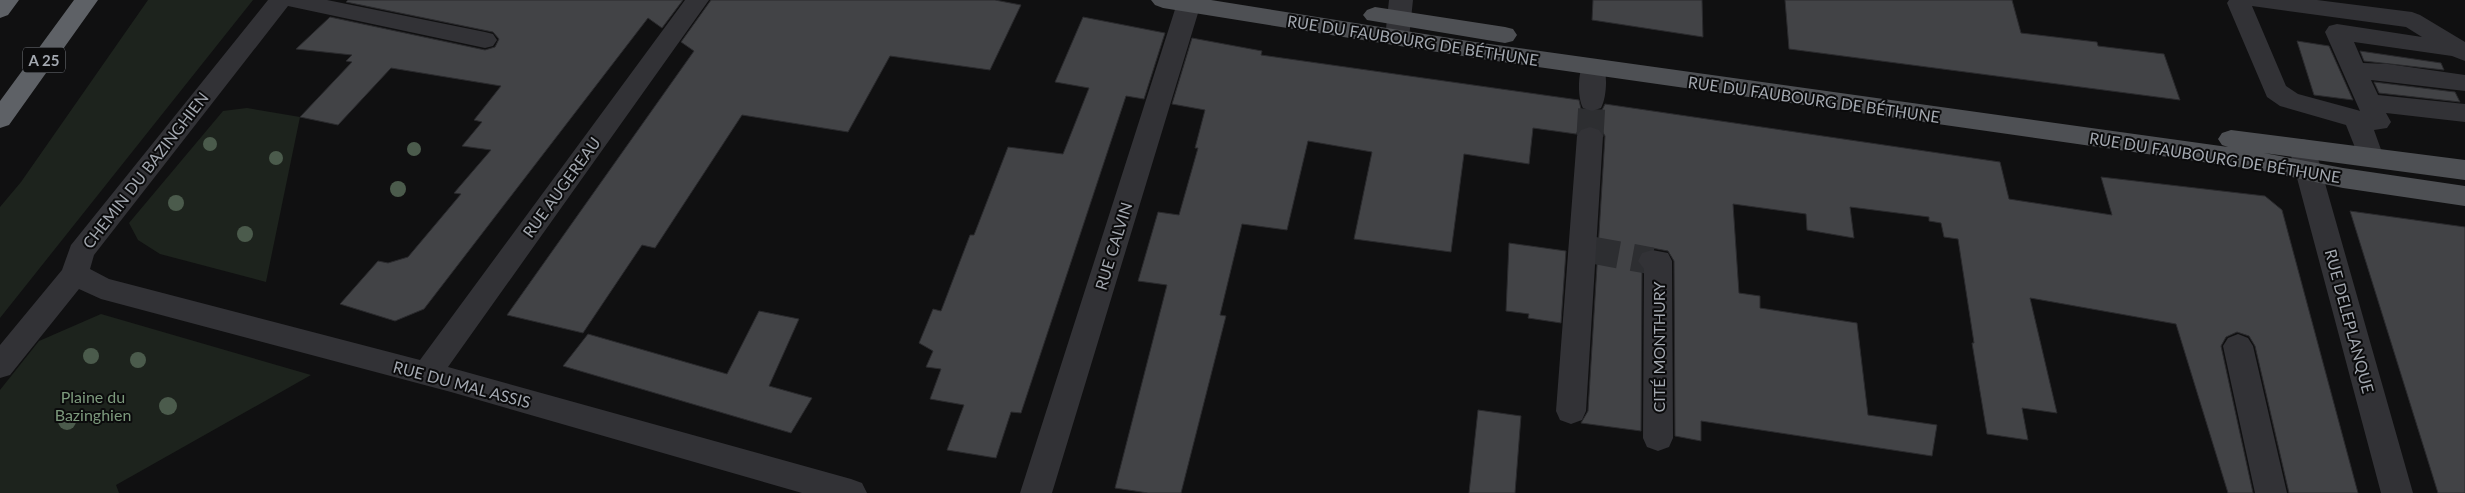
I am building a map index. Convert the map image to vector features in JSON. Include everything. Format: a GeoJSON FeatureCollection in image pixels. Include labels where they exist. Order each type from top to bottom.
{"type":"FeatureCollection","features":[{"type":"Feature","properties":{"kind":"highway"},"geometry":{"type":"LineString","coordinates":[[0,10],[7,0]]}},
{"type":"Feature","properties":{"kind":"highway","name":"A 25"},"geometry":{"type":"LineString","coordinates":[[0,119],[86,0]]}},
{"type":"Feature","properties":{"kind":"main road","name":"RUE DU FAUBOURG DE BÉTHUNE"},"geometry":{"type":"LineString","coordinates":[[1275,0],[2306,160],[2465,196]]}},
{"type":"Feature","properties":{"kind":"main road","name":"RUE DU FAUBOURG DE BÉTHUNE"},"geometry":{"type":"LineString","coordinates":[[1180,1],[1399,19],[1594,67],[2224,156],[2306,160],[2371,158],[2465,170]]}},
{"type":"Feature","properties":{"kind":"street","name":"CHEMIN DU BAZINGHIEN"},"geometry":{"type":"LineString","coordinates":[[0,366],[75,274],[81,252],[280,0]]}},
{"type":"Feature","properties":{"kind":"street"},"geometry":{"type":"LineString","coordinates":[[293,0],[485,40]]}},
{"type":"Feature","properties":{"kind":"street","name":"RUE AUGEREAU"},"geometry":{"type":"LineString","coordinates":[[426,374],[697,0]]}},
{"type":"Feature","properties":{"kind":"street"},"geometry":{"type":"LineString","coordinates":[[2246,0],[2239,3],[2276,91],[2289,100],[2361,95],[2396,89],[2458,98],[2465,95]]}},
{"type":"Feature","properties":{"kind":"street"},"geometry":{"type":"LineString","coordinates":[[2258,0],[2412,20],[2464,52]]}},
{"type":"Feature","properties":{"kind":"street","name":"RUE CALVIN"},"geometry":{"type":"LineString","coordinates":[[1036,493],[1180,1]]}},
{"type":"Feature","properties":{"kind":"street"},"geometry":{"type":"LineString","coordinates":[[2371,158],[2361,95],[2337,32],[2403,40],[2464,52]]}},
{"type":"Feature","properties":{"kind":"street"},"geometry":{"type":"LineString","coordinates":[[1592,102],[1594,67]]}},
{"type":"Feature","properties":{"kind":"street"},"geometry":{"type":"LineString","coordinates":[[2361,95],[2388,72],[2465,83]]}},
{"type":"Feature","properties":{"kind":"street"},"geometry":{"type":"LineString","coordinates":[[2361,95],[2404,105],[2465,114]]}},
{"type":"Feature","properties":{"kind":"street"},"geometry":{"type":"LineString","coordinates":[[1571,411],[1587,249],[1590,136]]}},
{"type":"Feature","properties":{"kind":"street","name":"RUE DELEPLANQUE"},"geometry":{"type":"LineString","coordinates":[[2306,160],[2397,493]]}},
{"type":"Feature","properties":{"kind":"street","name":"CITÉ MONTHURY"},"geometry":{"type":"LineString","coordinates":[[1652,261],[1658,262],[1658,438]]}},
{"type":"Feature","properties":{"kind":"street","name":"RUE DU MAL ASSIS"},"geometry":{"type":"LineString","coordinates":[[75,274],[101,288],[426,374],[851,493]]}},
{"type":"Feature","properties":{"kind":"street"},"geometry":{"type":"LineString","coordinates":[[2238,346],[2271,493]]}},
{"type":"Feature","properties":{"kind":"green space"},"geometry":{"type":"Polygon","coordinates":[[[148,0],[253,0],[0,318],[0,207],[21,182],[148,0]]]}},
{"type":"Feature","properties":{"kind":"green space"},"geometry":{"type":"Polygon","coordinates":[[[247,108],[300,117],[266,282],[160,254],[138,240],[129,223],[223,111],[247,108]]]}},
{"type":"Feature","properties":{"kind":"green space","name":"Plaine du Bazinghien"},"geometry":{"type":"Polygon","coordinates":[[[101,314],[311,375],[116,485],[119,493],[0,493],[0,390],[39,341],[101,314]]]}},
{"type":"Feature","properties":{"kind":"building"},"geometry":{"type":"Polygon","coordinates":[[[348,0],[683,0],[662,28],[648,18],[424,309],[395,321],[340,304],[378,261],[388,263],[408,257],[461,194],[454,193],[491,150],[462,146],[482,122],[474,120],[501,86],[391,68],[338,125],[300,117],[352,62],[346,61],[352,55],[296,49],[330,17],[485,50],[495,47],[499,39],[493,32],[346,2],[348,0]]]}},
{"type":"Feature","properties":{"kind":"building"},"geometry":{"type":"Polygon","coordinates":[[[711,0],[995,0],[1021,5],[990,70],[890,56],[848,132],[742,115],[655,248],[642,245],[583,333],[507,315],[694,51],[681,42],[711,0]]]}},
{"type":"Feature","properties":{"kind":"building"},"geometry":{"type":"Polygon","coordinates":[[[1593,0],[1702,0],[1703,37],[1592,20],[1593,0]]]}},
{"type":"Feature","properties":{"kind":"building"},"geometry":{"type":"Polygon","coordinates":[[[1785,0],[2012,0],[2021,33],[2097,42],[2098,46],[2164,54],[2180,100],[1789,49],[1785,0]]]}},
{"type":"Feature","properties":{"kind":"building"},"geometry":{"type":"Polygon","coordinates":[[[1083,17],[1165,33],[1144,99],[1126,96],[1021,413],[1011,412],[996,458],[947,450],[964,405],[930,399],[941,369],[926,367],[933,351],[919,343],[933,309],[941,311],[970,235],[974,235],[1008,147],[1063,154],[1089,88],[1055,82],[1083,17]]]}},
{"type":"Feature","properties":{"kind":"building"},"geometry":{"type":"Polygon","coordinates":[[[1192,38],[1262,51],[1261,55],[1579,100],[1581,109],[1591,113],[1602,110],[1605,104],[2000,162],[2009,199],[2112,215],[2101,177],[2265,196],[2282,210],[2358,493],[2289,493],[2255,346],[2249,336],[2237,332],[2226,337],[2221,346],[2253,493],[2228,493],[2176,324],[2030,298],[2057,413],[2022,408],[2028,440],[1987,434],[1958,239],[1944,237],[1941,223],[1929,221],[1929,217],[1850,207],[1854,238],[1807,230],[1806,214],[1733,204],[1739,293],[1760,296],[1760,308],[1857,323],[1868,415],[1937,425],[1932,456],[1701,421],[1701,441],[1675,436],[1674,261],[1668,251],[1652,248],[1641,251],[1636,260],[1642,270],[1641,431],[1581,423],[1588,411],[1605,136],[1601,129],[1591,125],[1580,128],[1576,134],[1533,128],[1529,164],[1464,154],[1451,252],[1354,239],[1372,152],[1308,141],[1287,230],[1242,224],[1220,315],[1226,316],[1181,493],[1148,493],[1115,488],[1167,285],[1138,281],[1158,212],[1179,215],[1198,148],[1195,148],[1205,110],[1172,104],[1192,38]]]}},
{"type":"Feature","properties":{"kind":"building"},"geometry":{"type":"Polygon","coordinates":[[[2297,41],[2329,46],[2353,100],[2314,95],[2297,41]]]}},
{"type":"Feature","properties":{"kind":"building"},"geometry":{"type":"Polygon","coordinates":[[[2360,51],[2441,63],[2444,70],[2364,61],[2360,51]]]}},
{"type":"Feature","properties":{"kind":"building"},"geometry":{"type":"Polygon","coordinates":[[[2374,82],[2455,92],[2460,102],[2379,93],[2374,82]]]}},
{"type":"Feature","properties":{"kind":"building"},"geometry":{"type":"Polygon","coordinates":[[[2350,211],[2465,227],[2465,493],[2438,493],[2350,211]]]}},
{"type":"Feature","properties":{"kind":"building"},"geometry":{"type":"Polygon","coordinates":[[[1509,243],[1566,251],[1561,323],[1528,318],[1529,314],[1506,311],[1509,243]]]}},
{"type":"Feature","properties":{"kind":"building"},"geometry":{"type":"Polygon","coordinates":[[[759,311],[799,319],[769,386],[812,398],[791,433],[563,366],[588,334],[727,374],[759,311]]]}},
{"type":"Feature","properties":{"kind":"building"},"geometry":{"type":"Polygon","coordinates":[[[1478,410],[1521,416],[1515,493],[1469,493],[1478,410]]]}},
{"type":"Feature","properties":{"kind":"tunnel"},"geometry":{"type":"LineString","coordinates":[[1590,136],[1592,102]]}},
{"type":"Feature","properties":{"kind":"tunnel"},"geometry":{"type":"LineString","coordinates":[[1592,250],[1652,261]]}}]}
